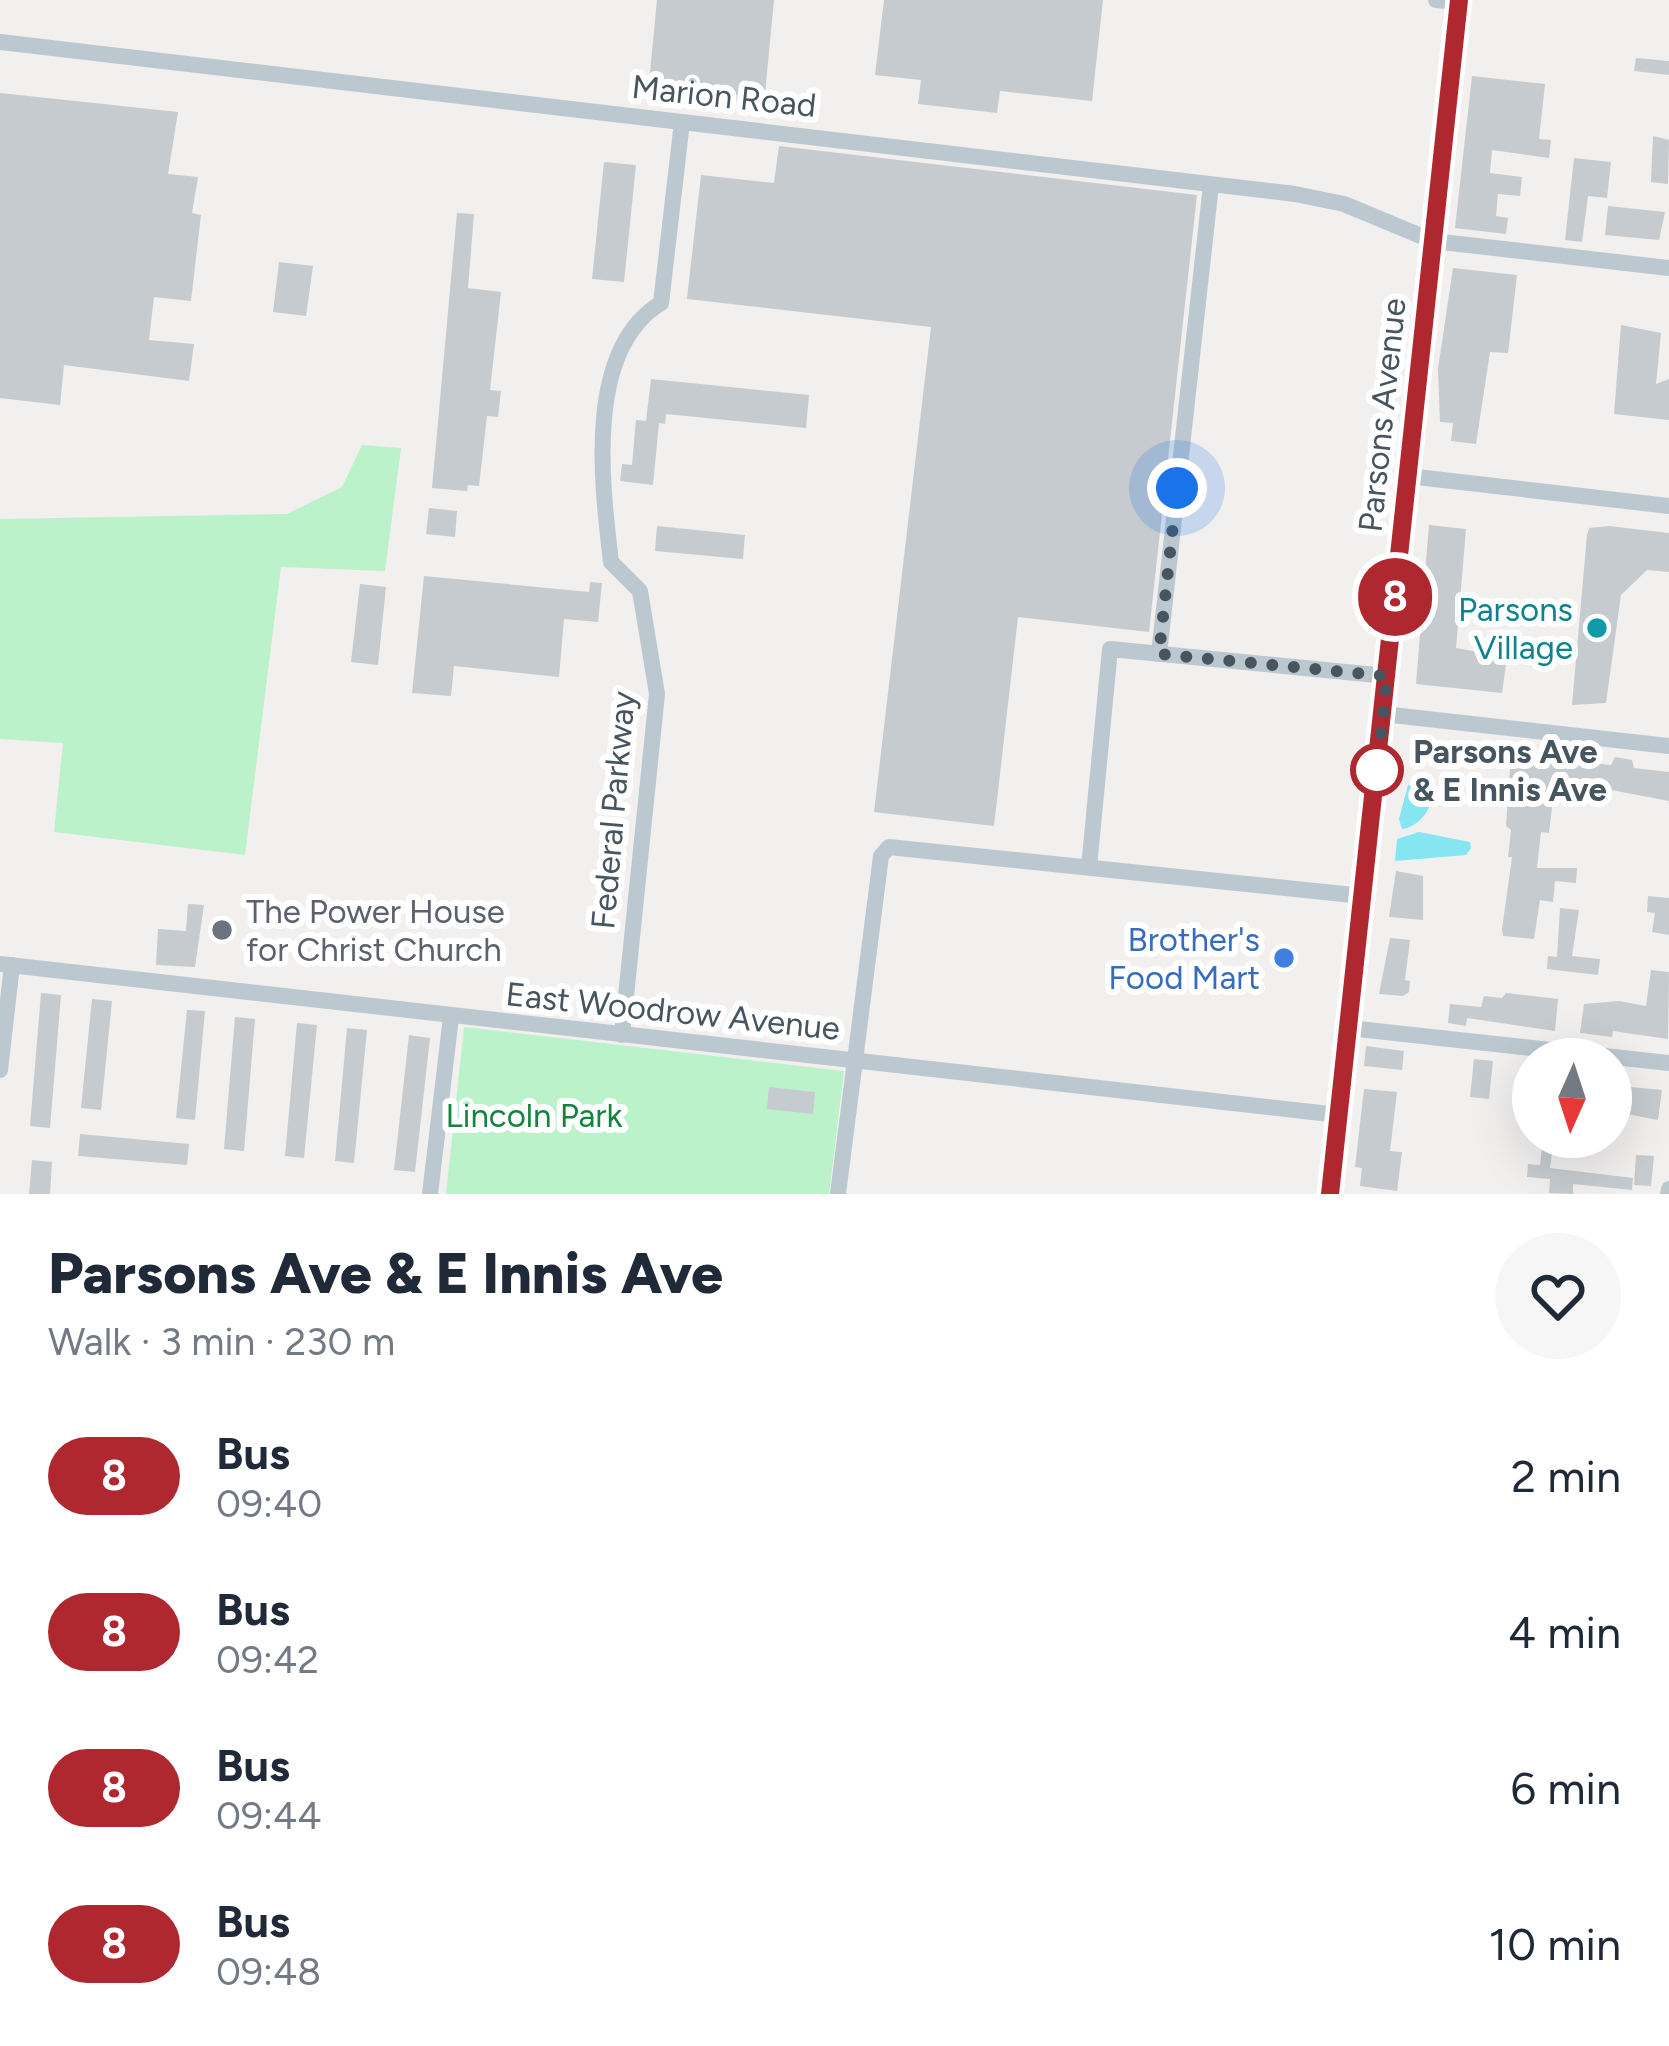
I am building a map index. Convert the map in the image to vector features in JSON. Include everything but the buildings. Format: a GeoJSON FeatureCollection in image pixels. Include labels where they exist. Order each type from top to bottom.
{"type":"FeatureCollection","features":[{"type":"Feature","properties":{"kind":"main road","name":"Parsons Avenue"},"geometry":{"type":"LineString","coordinates":[[1330,1194],[1459,1]]}},
{"type":"Feature","properties":{"kind":"street"},"geometry":{"type":"LineString","coordinates":[[1436,0],[1459,1]]}},
{"type":"Feature","properties":{"kind":"street","name":"Marion Road"},"geometry":{"type":"LineString","coordinates":[[0,43],[1333,200],[1433,241],[1669,268]]}},
{"type":"Feature","properties":{"kind":"street","name":"Federal Parkway"},"geometry":{"type":"LineString","coordinates":[[622,1035],[657,694],[640,591],[611,562],[602,465],[613,356],[643,314],[661,303],[682,122]]}},
{"type":"Feature","properties":{"kind":"street"},"geometry":{"type":"LineString","coordinates":[[1159,654],[1211,184]]}},
{"type":"Feature","properties":{"kind":"street"},"geometry":{"type":"LineString","coordinates":[[1408,476],[1669,506]]}},
{"type":"Feature","properties":{"kind":"street"},"geometry":{"type":"LineString","coordinates":[[1090,867],[1110,649],[1387,676]]}},
{"type":"Feature","properties":{"kind":"street"},"geometry":{"type":"LineString","coordinates":[[1383,714],[1669,746]]}},
{"type":"Feature","properties":{"kind":"street"},"geometry":{"type":"LineString","coordinates":[[838,1194],[885,850],[894,846],[1363,896]]}},
{"type":"Feature","properties":{"kind":"street"},"geometry":{"type":"LineString","coordinates":[[0,1070],[6,965]]}},
{"type":"Feature","properties":{"kind":"street","name":"East Woodrow Avenue"},"geometry":{"type":"LineString","coordinates":[[6,965],[1339,1115]]}},
{"type":"Feature","properties":{"kind":"street"},"geometry":{"type":"LineString","coordinates":[[430,1194],[451,1017]]}},
{"type":"Feature","properties":{"kind":"street"},"geometry":{"type":"LineString","coordinates":[[1349,1028],[1669,1064]]}},
{"type":"Feature","properties":{"kind":"green space"},"geometry":{"type":"Polygon","coordinates":[[[362,445],[401,448],[385,571],[281,567],[245,855],[54,832],[63,743],[0,739],[0,519],[287,514],[342,487],[362,445]]]}},
{"type":"Feature","properties":{"kind":"green space","name":"Lincoln Park"},"geometry":{"type":"Polygon","coordinates":[[[464,1027],[844,1071],[829,1194],[446,1194],[464,1027]]]}},
{"type":"Feature","properties":{"kind":"water"},"geometry":{"type":"Polygon","coordinates":[[[1408,785],[1433,790],[1433,796],[1420,820],[1402,829],[1399,819],[1408,785]]]}},
{"type":"Feature","properties":{"kind":"water"},"geometry":{"type":"Polygon","coordinates":[[[1419,832],[1470,842],[1471,848],[1466,855],[1395,861],[1397,839],[1419,832]]]}},
{"type":"Feature","properties":{"kind":"bus line","name":"8"},"geometry":{"type":"LineString","coordinates":[[1330,1194],[1459,0]]}},
{"type":"Feature","properties":{"kind":"place","name":"Parsons Village"},"geometry":{"type":"Point","coordinates":[1597,628]}},
{"type":"Feature","properties":{"kind":"place","name":"Parsons Ave & E Innis Ave"},"geometry":{"type":"Point","coordinates":[1377,770]}},
{"type":"Feature","properties":{"kind":"place","name":"The Power House for Christ Church"},"geometry":{"type":"Point","coordinates":[222,930]}},
{"type":"Feature","properties":{"kind":"place","name":"Brother's Food Mart"},"geometry":{"type":"Point","coordinates":[1284,958]}},
{"type":"Feature","properties":{"kind":"route"},"geometry":{"type":"LineString","coordinates":[[1177,488],[1159,654],[1387,676],[1377,770]]}}]}
